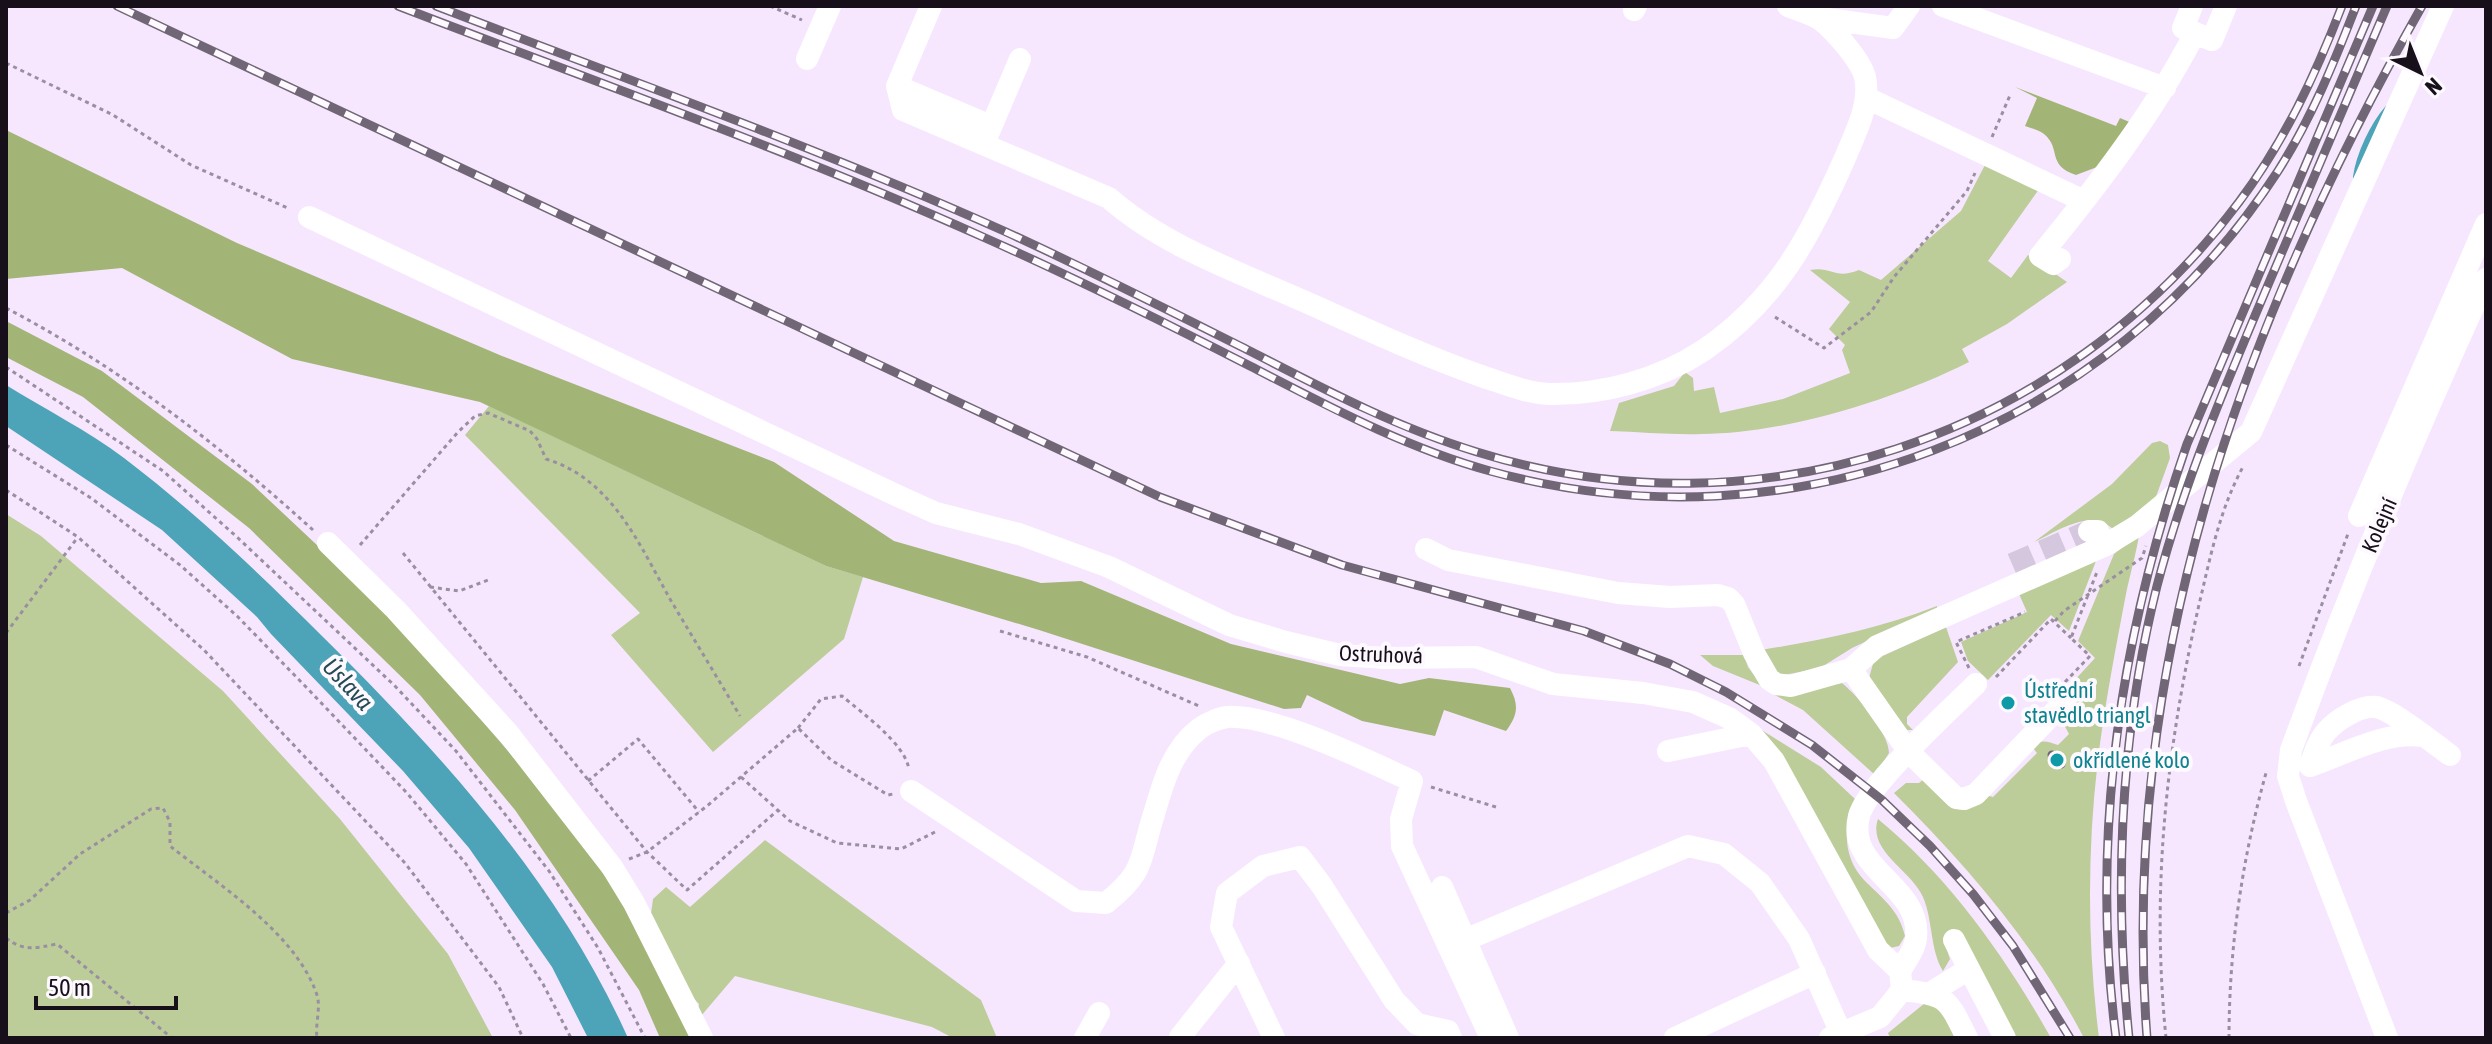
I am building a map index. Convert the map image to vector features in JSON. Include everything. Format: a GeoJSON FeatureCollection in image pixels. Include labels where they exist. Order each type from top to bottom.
{"type":"FeatureCollection","features":[{"type":"Feature","properties":{"kind":"street"},"geometry":{"type":"LineString","coordinates":[[931,6],[897,86],[1109,198],[1134,220],[1187,248],[1452,366],[1543,393],[1594,391],[1628,384],[1665,371],[1702,351],[1759,304],[1801,250],[1826,200],[1867,98],[1865,75],[1822,13]]}},
{"type":"Feature","properties":{"kind":"street"},"geometry":{"type":"LineString","coordinates":[[1788,6],[1893,28]]}},
{"type":"Feature","properties":{"kind":"street"},"geometry":{"type":"LineString","coordinates":[[1893,28],[1902,6]]}},
{"type":"Feature","properties":{"kind":"street"},"geometry":{"type":"LineString","coordinates":[[1893,28],[1909,6]]}},
{"type":"Feature","properties":{"kind":"street"},"geometry":{"type":"LineString","coordinates":[[1943,6],[2165,88]]}},
{"type":"Feature","properties":{"kind":"street"},"geometry":{"type":"LineString","coordinates":[[2192,6],[2183,28],[2212,40],[2226,6]]}},
{"type":"Feature","properties":{"kind":"street"},"geometry":{"type":"LineString","coordinates":[[1426,549],[1448,560],[1618,593],[1645,597],[1696,595],[1728,598],[1739,614],[1761,667],[1776,684],[1791,686],[1851,669],[1877,646],[2097,538],[2137,526],[2251,432],[2443,6]]}},
{"type":"Feature","properties":{"kind":"street"},"geometry":{"type":"LineString","coordinates":[[807,59],[823,13]]}},
{"type":"Feature","properties":{"kind":"street"},"geometry":{"type":"LineString","coordinates":[[2060,259],[2056,263],[2048,263],[2040,256],[2131,141],[2195,33]]}},
{"type":"Feature","properties":{"kind":"street"},"geometry":{"type":"LineString","coordinates":[[988,135],[1020,59]]}},
{"type":"Feature","properties":{"kind":"street"},"geometry":{"type":"LineString","coordinates":[[1867,98],[2084,201]]}},
{"type":"Feature","properties":{"kind":"street","name":"Ostruhová"},"geometry":{"type":"LineString","coordinates":[[309,217],[936,513],[1019,534],[1109,567],[1229,625],[1340,655],[1476,657],[1553,684],[1643,693],[1693,702],[1729,718],[1751,734],[1774,761],[1878,950],[1901,980]]}},
{"type":"Feature","properties":{"kind":"street"},"geometry":{"type":"LineString","coordinates":[[2359,516],[2486,224]]}},
{"type":"Feature","properties":{"kind":"street","name":"Kolejní"},"geometry":{"type":"LineString","coordinates":[[2387,1038],[2288,776],[2291,750],[2313,727],[2386,508],[2440,378],[2486,279]]}},
{"type":"Feature","properties":{"kind":"street"},"geometry":{"type":"LineString","coordinates":[[328,543],[508,733],[612,867],[634,903],[702,1038]]}},
{"type":"Feature","properties":{"kind":"street"},"geometry":{"type":"LineString","coordinates":[[1851,669],[1909,752],[1950,794],[1964,799],[1976,794],[2045,723],[2061,696]]}},
{"type":"Feature","properties":{"kind":"street"},"geometry":{"type":"LineString","coordinates":[[1465,940],[1688,846],[1724,854],[1760,883],[1799,939],[1815,973],[1836,1036],[1880,1017],[1901,980],[1916,940],[1916,926],[1904,897],[1870,865],[1863,854],[1857,831],[1859,817],[1864,803],[1884,778],[1980,681]]}},
{"type":"Feature","properties":{"kind":"street"},"geometry":{"type":"LineString","coordinates":[[2422,736],[2409,734],[2385,739],[2310,766],[2313,727],[2359,709],[2377,707],[2422,736],[2450,755]]}},
{"type":"Feature","properties":{"kind":"street"},"geometry":{"type":"LineString","coordinates":[[911,791],[1076,901],[1106,903],[1128,885],[1143,860],[1152,819],[1172,760],[1199,728],[1225,717],[1264,721],[1354,755],[1412,781],[1401,819],[1402,846],[1491,1038]]}},
{"type":"Feature","properties":{"kind":"street"},"geometry":{"type":"LineString","coordinates":[[2045,723],[2061,738]]}},
{"type":"Feature","properties":{"kind":"street"},"geometry":{"type":"LineString","coordinates":[[1668,751],[1751,734]]}},
{"type":"Feature","properties":{"kind":"street"},"geometry":{"type":"LineString","coordinates":[[1269,1035],[1221,927],[1227,893],[1263,866],[1300,857],[1322,886],[1412,1031],[1448,1031],[1451,1038]]}},
{"type":"Feature","properties":{"kind":"street"},"geometry":{"type":"LineString","coordinates":[[1442,887],[1508,1038]]}},
{"type":"Feature","properties":{"kind":"street"},"geometry":{"type":"LineString","coordinates":[[1954,940],[2005,1038]]}},
{"type":"Feature","properties":{"kind":"street"},"geometry":{"type":"LineString","coordinates":[[1180,1037],[1239,963]]}},
{"type":"Feature","properties":{"kind":"street"},"geometry":{"type":"LineString","coordinates":[[1930,993],[1969,969]]}},
{"type":"Feature","properties":{"kind":"street"},"geometry":{"type":"LineString","coordinates":[[1675,1038],[1815,973]]}},
{"type":"Feature","properties":{"kind":"street"},"geometry":{"type":"LineString","coordinates":[[1901,980],[1950,1004],[1967,1038]]}},
{"type":"Feature","properties":{"kind":"street"},"geometry":{"type":"LineString","coordinates":[[1085,1038],[1099,1013]]}},
{"type":"Feature","properties":{"kind":"path"},"geometry":{"type":"LineString","coordinates":[[770,6],[823,13]]}},
{"type":"Feature","properties":{"kind":"path"},"geometry":{"type":"LineString","coordinates":[[6,63],[113,115],[191,165],[309,217]]}},
{"type":"Feature","properties":{"kind":"path"},"geometry":{"type":"LineString","coordinates":[[1759,304],[1782,323],[1824,348],[1871,312],[1894,277],[1967,191],[2011,93]]}},
{"type":"Feature","properties":{"kind":"path"},"geometry":{"type":"LineString","coordinates":[[6,308],[47,329],[148,395],[242,465],[328,543]]}},
{"type":"Feature","properties":{"kind":"path"},"geometry":{"type":"LineString","coordinates":[[6,367],[163,471],[394,685],[456,751],[549,871],[598,948],[645,1038]]}},
{"type":"Feature","properties":{"kind":"path"},"geometry":{"type":"LineString","coordinates":[[347,560],[458,432],[475,416],[488,413],[530,431],[546,459],[562,464],[590,482],[630,525],[740,716]]}},
{"type":"Feature","properties":{"kind":"path"},"geometry":{"type":"LineString","coordinates":[[6,445],[91,498],[180,565],[237,616],[387,772],[466,864],[543,984],[571,1038]]}},
{"type":"Feature","properties":{"kind":"path"},"geometry":{"type":"LineString","coordinates":[[2166,1038],[2158,902],[2166,795],[2179,695],[2220,516],[2248,458]]}},
{"type":"Feature","properties":{"kind":"path"},"geometry":{"type":"LineString","coordinates":[[6,490],[78,537],[204,650],[405,863],[499,987],[523,1038]]}},
{"type":"Feature","properties":{"kind":"path"},"geometry":{"type":"LineString","coordinates":[[6,633],[78,537]]}},
{"type":"Feature","properties":{"kind":"path"},"geometry":{"type":"LineString","coordinates":[[2071,638],[2103,557],[2097,538]]}},
{"type":"Feature","properties":{"kind":"path"},"geometry":{"type":"LineString","coordinates":[[403,553],[647,852],[687,890],[778,810]]}},
{"type":"Feature","properties":{"kind":"path"},"geometry":{"type":"LineString","coordinates":[[430,587],[459,591],[491,579]]}},
{"type":"Feature","properties":{"kind":"path"},"geometry":{"type":"LineString","coordinates":[[2025,612],[1956,642],[1965,664],[1980,681],[2051,619],[2090,656],[2061,696]]}},
{"type":"Feature","properties":{"kind":"path"},"geometry":{"type":"LineString","coordinates":[[1000,631],[1087,657],[1225,717]]}},
{"type":"Feature","properties":{"kind":"path"},"geometry":{"type":"LineString","coordinates":[[633,857],[647,852],[741,777],[798,728],[821,699],[842,696],[879,728],[908,760],[911,791],[888,795],[831,760],[798,728]]}},
{"type":"Feature","properties":{"kind":"path"},"geometry":{"type":"LineString","coordinates":[[588,781],[638,739],[699,812]]}},
{"type":"Feature","properties":{"kind":"path"},"geometry":{"type":"LineString","coordinates":[[741,777],[790,821],[837,843],[901,849],[957,822]]}},
{"type":"Feature","properties":{"kind":"path"},"geometry":{"type":"LineString","coordinates":[[1412,781],[1496,807]]}},
{"type":"Feature","properties":{"kind":"path"},"geometry":{"type":"LineString","coordinates":[[6,913],[30,900],[80,854],[151,809],[163,808],[170,822],[170,846],[268,925],[303,967],[318,998],[317,1038]]}},
{"type":"Feature","properties":{"kind":"path"},"geometry":{"type":"LineString","coordinates":[[6,938],[16,946],[31,950],[57,944],[172,1038]]}},
{"type":"Feature","properties":{"kind":"green space"},"geometry":{"type":"Polygon","coordinates":[[[2015,87],[2116,126],[2120,118],[2139,126],[2105,164],[2076,175],[2057,162],[2052,145],[2044,134],[2025,126],[2037,98],[2015,87]]]}},
{"type":"Feature","properties":{"kind":"green space"},"geometry":{"type":"Polygon","coordinates":[[[6,130],[237,243],[502,356],[774,462],[894,541],[1041,583],[1081,581],[1231,644],[1400,684],[1429,678],[1510,688],[1516,705],[1513,720],[1506,731],[1444,710],[1435,736],[1362,721],[1307,695],[1301,708],[1284,709],[826,566],[480,402],[292,359],[122,268],[6,279],[6,130]]]}},
{"type":"Feature","properties":{"kind":"green space"},"geometry":{"type":"Polygon","coordinates":[[[1986,163],[2042,185],[1988,261],[2011,278],[2028,255],[2067,282],[2007,324],[1962,349],[1969,362],[1874,401],[1768,428],[1702,434],[1610,431],[1619,403],[1674,386],[1685,372],[1693,378],[1694,391],[1714,387],[1720,413],[1783,399],[1850,373],[1842,350],[1845,345],[1829,329],[1850,302],[1810,270],[1844,274],[1859,270],[1881,280],[1961,211],[1986,163]]]}},
{"type":"Feature","properties":{"kind":"green space"},"geometry":{"type":"Polygon","coordinates":[[[6,321],[102,371],[252,484],[385,609],[553,803],[633,915],[691,1038],[660,1038],[639,990],[515,810],[420,695],[249,528],[83,397],[6,357],[6,321]]]}},
{"type":"Feature","properties":{"kind":"green space"},"geometry":{"type":"Polygon","coordinates":[[[489,406],[826,566],[863,577],[844,639],[713,752],[611,635],[640,613],[465,435],[489,406]]]}},
{"type":"Feature","properties":{"kind":"green space"},"geometry":{"type":"Polygon","coordinates":[[[2160,441],[2168,445],[2170,458],[2153,505],[2113,529],[2104,523],[2084,521],[2034,542],[2112,484],[2152,443],[2160,441]]]}},
{"type":"Feature","properties":{"kind":"green space"},"geometry":{"type":"Polygon","coordinates":[[[6,514],[41,536],[223,691],[340,819],[448,954],[493,1038],[6,1038],[6,514]]]}},
{"type":"Feature","properties":{"kind":"green space"},"geometry":{"type":"Polygon","coordinates":[[[2139,535],[2111,672],[2095,787],[2091,930],[2099,1038],[2084,1038],[2044,970],[1998,908],[1948,849],[1894,793],[1906,783],[1919,783],[1924,779],[1993,797],[2037,753],[2033,748],[2036,745],[2044,742],[2058,745],[2069,734],[2063,723],[2062,694],[2095,658],[2078,641],[2114,554],[2139,535]]]}},
{"type":"Feature","properties":{"kind":"green space"},"geometry":{"type":"Polygon","coordinates":[[[2096,561],[2069,631],[2051,615],[1988,680],[1968,661],[1961,642],[2027,612],[2019,594],[2096,561]]]}},
{"type":"Feature","properties":{"kind":"green space"},"geometry":{"type":"Polygon","coordinates":[[[1937,606],[1852,648],[1820,668],[1784,675],[1775,672],[1761,650],[1850,633],[1937,606]]]}},
{"type":"Feature","properties":{"kind":"green space"},"geometry":{"type":"Polygon","coordinates":[[[1946,627],[1958,662],[1907,717],[1907,724],[1913,730],[1907,730],[1869,678],[1874,660],[1946,627]]]}},
{"type":"Feature","properties":{"kind":"green space"},"geometry":{"type":"Polygon","coordinates":[[[1700,655],[1744,655],[1748,667],[1762,686],[1713,666],[1700,655]]]}},
{"type":"Feature","properties":{"kind":"green space"},"geometry":{"type":"Polygon","coordinates":[[[1842,683],[1872,715],[1888,745],[1889,753],[1875,775],[1803,710],[1773,694],[1842,683]]]}},
{"type":"Feature","properties":{"kind":"green space"},"geometry":{"type":"Polygon","coordinates":[[[1752,724],[1821,767],[1856,800],[1847,831],[1852,863],[1899,919],[1905,936],[1899,946],[1890,948],[1883,943],[1752,724]]]}},
{"type":"Feature","properties":{"kind":"green space"},"geometry":{"type":"Polygon","coordinates":[[[1878,819],[1953,893],[2015,978],[2051,1038],[2014,1038],[1958,931],[1943,938],[1950,959],[1943,971],[1923,897],[1884,851],[1876,830],[1878,819]]]}},
{"type":"Feature","properties":{"kind":"green space"},"geometry":{"type":"Polygon","coordinates":[[[765,840],[981,1000],[997,1038],[953,1038],[932,1027],[735,976],[701,1016],[699,1004],[686,990],[650,921],[653,899],[666,887],[690,907],[765,840]]]}},
{"type":"Feature","properties":{"kind":"green space"},"geometry":{"type":"Polygon","coordinates":[[[1925,1003],[1941,1010],[1956,1038],[1890,1038],[1888,1033],[1925,1003]]]}},
{"type":"Feature","properties":{"kind":"water","name":"Úslava"},"geometry":{"type":"Polygon","coordinates":[[[6,385],[110,448],[176,500],[274,589],[411,727],[494,823],[532,874],[568,926],[628,1038],[588,1038],[552,967],[469,848],[403,771],[257,617],[162,530],[6,426],[6,385]]]}},
{"type":"Feature","properties":{"kind":"waterway"},"geometry":{"type":"LineString","coordinates":[[2356,177],[2368,141],[2388,108]]}},
{"type":"Feature","properties":{"kind":"tunnel"},"geometry":{"type":"LineString","coordinates":[[2012,564],[2089,531]]}},
{"type":"Feature","properties":{"kind":"railway"},"geometry":{"type":"LineString","coordinates":[[117,6],[1160,497],[1342,565],[1584,631],[1670,664],[1726,692],[1812,745],[1882,800],[1930,846],[1973,894],[2013,946],[2070,1038]]}},
{"type":"Feature","properties":{"kind":"railway"},"geometry":{"type":"LineString","coordinates":[[398,6],[911,205],[1017,252],[1184,332],[1338,411],[1428,451],[1490,471],[1603,493],[1716,496],[1827,482],[1933,450],[2033,403],[2125,340],[2208,263],[2278,171],[2321,90],[2356,6]]}},
{"type":"Feature","properties":{"kind":"railway"},"geometry":{"type":"LineString","coordinates":[[436,6],[934,200],[1064,259],[1417,431],[1477,452],[1583,476],[1690,483],[1795,474],[1897,448],[1994,408],[2085,353],[2167,284],[2239,202],[2297,108],[2342,6]]}},
{"type":"Feature","properties":{"kind":"railway"},"geometry":{"type":"LineString","coordinates":[[2116,1038],[2109,962],[2107,887],[2110,811],[2117,736],[2144,589],[2187,444],[2373,6]]}},
{"type":"Feature","properties":{"kind":"railway"},"geometry":{"type":"LineString","coordinates":[[2129,1038],[2122,924],[2124,811],[2135,698],[2157,586],[2180,509],[2222,396],[2387,6]]}},
{"type":"Feature","properties":{"kind":"railway"},"geometry":{"type":"LineString","coordinates":[[2147,1038],[2143,900],[2153,765],[2174,632],[2206,502],[2248,375],[2299,250],[2357,127],[2422,6]]}},
{"type":"Feature","properties":{"kind":"railway"},"geometry":{"type":"LineString","coordinates":[[2052,755],[2061,764]]}},
{"type":"Feature","properties":{"kind":"place","name":"Ústřední stavědlo triangl"},"geometry":{"type":"Point","coordinates":[2008,703]}},
{"type":"Feature","properties":{"kind":"place","name":"okřídlené kolo"},"geometry":{"type":"Point","coordinates":[2057,760]}}]}
